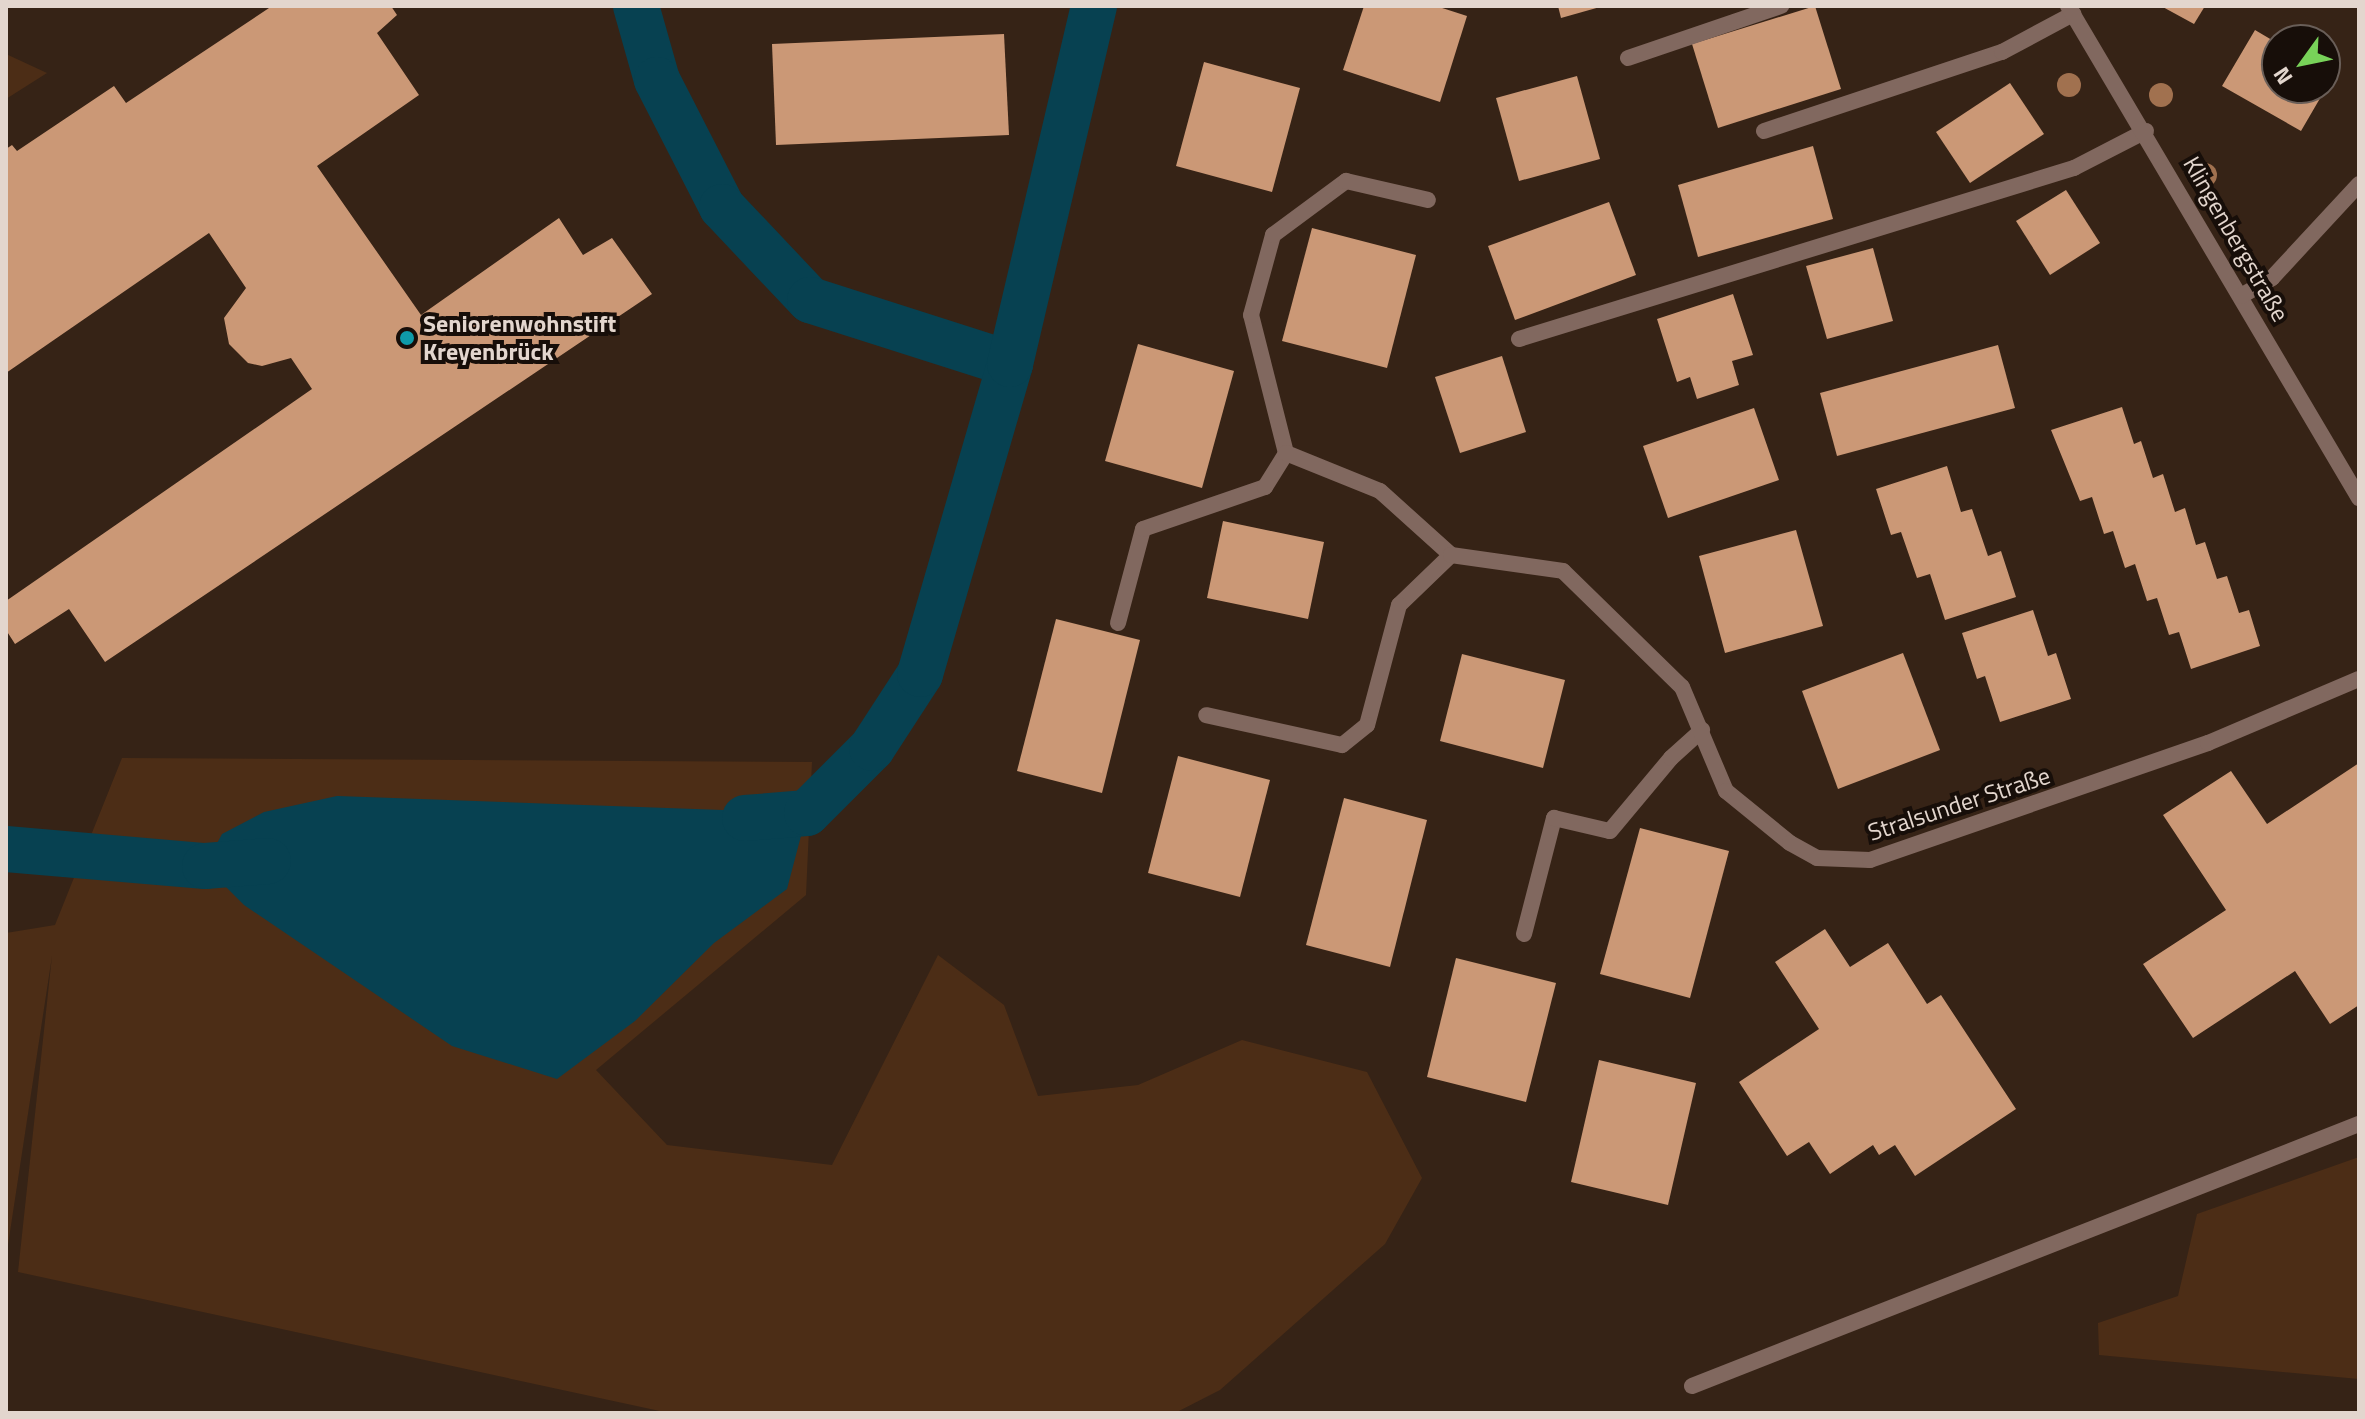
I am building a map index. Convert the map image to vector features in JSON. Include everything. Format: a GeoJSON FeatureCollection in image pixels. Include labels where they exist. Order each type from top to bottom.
{"type":"FeatureCollection","features":[{"type":"Feature","properties":{"kind":"street"},"geometry":{"type":"LineString","coordinates":[[1628,58],[1781,6]]}},
{"type":"Feature","properties":{"kind":"street"},"geometry":{"type":"LineString","coordinates":[[1764,131],[2002,52],[2071,10]]}},
{"type":"Feature","properties":{"kind":"street","name":"Klingenbergstraße"},"geometry":{"type":"LineString","coordinates":[[2071,10],[2146,131],[2359,498]]}},
{"type":"Feature","properties":{"kind":"street"},"geometry":{"type":"LineString","coordinates":[[1519,339],[2074,168],[2146,131]]}},
{"type":"Feature","properties":{"kind":"street"},"geometry":{"type":"LineString","coordinates":[[1118,623],[1143,529],[1265,487],[1286,453],[1251,315],[1273,235],[1346,181],[1428,200]]}},
{"type":"Feature","properties":{"kind":"street"},"geometry":{"type":"LineString","coordinates":[[2241,296],[2272,278],[2359,184]]}},
{"type":"Feature","properties":{"kind":"street"},"geometry":{"type":"LineString","coordinates":[[1206,715],[1342,745],[1367,725],[1399,605],[1451,555],[1380,491],[1286,453]]}},
{"type":"Feature","properties":{"kind":"street","name":"Stralsunder Straße"},"geometry":{"type":"LineString","coordinates":[[1451,555],[1563,571],[1682,687],[1726,791],[1790,843],[1817,858],[1870,860],[2208,743],[2359,679]]}},
{"type":"Feature","properties":{"kind":"street"},"geometry":{"type":"LineString","coordinates":[[1524,934],[1554,818],[1610,831],[1671,758],[1702,730]]}},
{"type":"Feature","properties":{"kind":"street"},"geometry":{"type":"LineString","coordinates":[[1692,1386],[2359,1124]]}},
{"type":"Feature","properties":{"kind":"shaded area"},"geometry":{"type":"Polygon","coordinates":[[[6,54],[47,73],[6,99],[6,54]]]}},
{"type":"Feature","properties":{"kind":"shaded area"},"geometry":{"type":"Polygon","coordinates":[[[122,758],[812,762],[806,895],[596,1070],[667,1145],[832,1165],[938,955],[1004,1005],[1038,1096],[1138,1085],[1242,1040],[1367,1072],[1422,1178],[1385,1244],[1220,1390],[1175,1413],[669,1413],[18,1272],[52,956],[6,1258],[6,933],[55,925],[122,758]]]}},
{"type":"Feature","properties":{"kind":"shaded area"},"geometry":{"type":"Polygon","coordinates":[[[2359,1157],[2359,1379],[2099,1355],[2098,1323],[2178,1296],[2197,1214],[2359,1157]]]}},
{"type":"Feature","properties":{"kind":"water"},"geometry":{"type":"Polygon","coordinates":[[[337,796],[807,813],[787,889],[714,943],[635,1021],[557,1079],[452,1046],[244,905],[205,866],[222,834],[264,812],[337,796]]]}},
{"type":"Feature","properties":{"kind":"building","name":"Seniorenwohnstift Kreyenbrück"},"geometry":{"type":"Polygon","coordinates":[[[272,6],[391,6],[397,15],[377,33],[419,95],[317,166],[421,315],[559,218],[583,255],[612,238],[652,294],[105,662],[69,609],[15,644],[6,630],[6,601],[312,389],[291,358],[262,366],[248,363],[229,344],[224,318],[246,288],[209,233],[6,373],[6,149],[12,145],[17,151],[114,86],[126,103],[272,6]]]}},
{"type":"Feature","properties":{"kind":"building"},"geometry":{"type":"Polygon","coordinates":[[[1364,6],[1436,6],[1467,16],[1440,102],[1343,70],[1364,6]]]}},
{"type":"Feature","properties":{"kind":"building"},"geometry":{"type":"Polygon","coordinates":[[[1558,6],[1600,6],[1600,7],[1561,18],[1558,6]]]}},
{"type":"Feature","properties":{"kind":"building"},"geometry":{"type":"Polygon","coordinates":[[[1815,6],[1841,89],[1718,128],[1692,44],[1815,6]]]}},
{"type":"Feature","properties":{"kind":"building"},"geometry":{"type":"Polygon","coordinates":[[[2161,6],[2205,6],[2194,24],[2161,6]]]}},
{"type":"Feature","properties":{"kind":"building"},"geometry":{"type":"Polygon","coordinates":[[[2255,30],[2261,34],[2261,104],[2317,104],[2301,131],[2222,86],[2255,30]]]}},
{"type":"Feature","properties":{"kind":"building"},"geometry":{"type":"Polygon","coordinates":[[[1004,34],[1009,135],[776,145],[772,44],[1004,34]]]}},
{"type":"Feature","properties":{"kind":"building"},"geometry":{"type":"Polygon","coordinates":[[[1204,62],[1300,88],[1272,192],[1176,166],[1204,62]]]}},
{"type":"Feature","properties":{"kind":"building"},"geometry":{"type":"Polygon","coordinates":[[[1577,76],[1600,159],[1519,181],[1496,98],[1577,76]]]}},
{"type":"Feature","properties":{"kind":"building"},"geometry":{"type":"Polygon","coordinates":[[[2010,83],[2044,134],[1970,183],[1936,132],[2010,83]]]}},
{"type":"Feature","properties":{"kind":"building"},"geometry":{"type":"Polygon","coordinates":[[[1813,146],[1833,219],[1698,257],[1678,185],[1813,146]]]}},
{"type":"Feature","properties":{"kind":"building"},"geometry":{"type":"Polygon","coordinates":[[[2066,190],[2100,243],[2050,275],[2016,221],[2066,190]]]}},
{"type":"Feature","properties":{"kind":"building"},"geometry":{"type":"Polygon","coordinates":[[[1609,202],[1636,275],[1515,320],[1488,246],[1609,202]]]}},
{"type":"Feature","properties":{"kind":"building"},"geometry":{"type":"Polygon","coordinates":[[[1312,228],[1416,255],[1387,368],[1282,341],[1312,228]]]}},
{"type":"Feature","properties":{"kind":"building"},"geometry":{"type":"Polygon","coordinates":[[[1873,248],[1893,321],[1827,339],[1806,266],[1873,248]]]}},
{"type":"Feature","properties":{"kind":"building"},"geometry":{"type":"Polygon","coordinates":[[[1733,294],[1753,355],[1732,361],[1739,385],[1697,399],[1690,377],[1677,382],[1657,319],[1733,294]]]}},
{"type":"Feature","properties":{"kind":"building"},"geometry":{"type":"Polygon","coordinates":[[[1138,344],[1234,371],[1202,488],[1105,461],[1138,344]]]}},
{"type":"Feature","properties":{"kind":"building"},"geometry":{"type":"Polygon","coordinates":[[[1998,345],[2015,408],[1837,456],[1820,393],[1998,345]]]}},
{"type":"Feature","properties":{"kind":"building"},"geometry":{"type":"Polygon","coordinates":[[[1502,356],[1526,432],[1460,453],[1435,377],[1502,356]]]}},
{"type":"Feature","properties":{"kind":"building"},"geometry":{"type":"Polygon","coordinates":[[[2122,407],[2134,444],[2141,441],[2153,478],[2163,474],[2175,512],[2185,508],[2196,545],[2205,542],[2217,579],[2227,576],[2239,613],[2249,610],[2260,646],[2191,669],[2179,632],[2169,635],[2157,598],[2147,601],[2135,564],[2125,568],[2113,531],[2104,534],[2092,497],[2080,501],[2051,430],[2122,407]]]}},
{"type":"Feature","properties":{"kind":"building"},"geometry":{"type":"Polygon","coordinates":[[[1754,408],[1779,480],[1668,518],[1643,446],[1754,408]]]}},
{"type":"Feature","properties":{"kind":"building"},"geometry":{"type":"Polygon","coordinates":[[[1947,466],[1961,512],[1972,509],[1988,556],[2001,551],[2016,597],[1945,620],[1930,574],[1917,578],[1901,532],[1891,535],[1876,489],[1947,466]]]}},
{"type":"Feature","properties":{"kind":"building"},"geometry":{"type":"Polygon","coordinates":[[[1223,521],[1324,542],[1308,619],[1207,598],[1223,521]]]}},
{"type":"Feature","properties":{"kind":"building"},"geometry":{"type":"Polygon","coordinates":[[[1796,530],[1823,626],[1725,653],[1699,556],[1796,530]]]}},
{"type":"Feature","properties":{"kind":"building"},"geometry":{"type":"Polygon","coordinates":[[[2033,610],[2048,656],[2056,653],[2071,699],[2000,722],[1985,676],[1977,679],[1962,633],[2033,610]]]}},
{"type":"Feature","properties":{"kind":"building"},"geometry":{"type":"Polygon","coordinates":[[[1056,619],[1140,640],[1102,793],[1017,771],[1056,619]]]}},
{"type":"Feature","properties":{"kind":"building"},"geometry":{"type":"Polygon","coordinates":[[[1903,653],[1940,750],[1838,789],[1802,691],[1903,653]]]}},
{"type":"Feature","properties":{"kind":"building"},"geometry":{"type":"Polygon","coordinates":[[[1462,654],[1565,680],[1543,768],[1440,741],[1462,654]]]}},
{"type":"Feature","properties":{"kind":"building"},"geometry":{"type":"Polygon","coordinates":[[[1178,756],[1270,780],[1240,897],[1148,873],[1178,756]]]}},
{"type":"Feature","properties":{"kind":"building"},"geometry":{"type":"Polygon","coordinates":[[[2359,763],[2359,1005],[2330,1024],[2295,971],[2193,1038],[2143,964],[2226,910],[2163,815],[2231,771],[2267,824],[2359,763]]]}},
{"type":"Feature","properties":{"kind":"building"},"geometry":{"type":"Polygon","coordinates":[[[1344,798],[1427,820],[1390,967],[1306,945],[1344,798]]]}},
{"type":"Feature","properties":{"kind":"building"},"geometry":{"type":"Polygon","coordinates":[[[1640,828],[1729,851],[1690,998],[1600,974],[1640,828]]]}},
{"type":"Feature","properties":{"kind":"building"},"geometry":{"type":"Polygon","coordinates":[[[1825,929],[1850,967],[1888,943],[1927,1004],[1941,995],[2016,1109],[1915,1176],[1895,1145],[1879,1155],[1873,1145],[1830,1174],[1809,1142],[1787,1156],[1739,1082],[1819,1029],[1775,962],[1825,929]]]}},
{"type":"Feature","properties":{"kind":"building"},"geometry":{"type":"Polygon","coordinates":[[[1456,958],[1556,983],[1526,1102],[1427,1077],[1456,958]]]}},
{"type":"Feature","properties":{"kind":"building"},"geometry":{"type":"Polygon","coordinates":[[[1599,1060],[1696,1083],[1668,1205],[1571,1182],[1599,1060]]]}},
{"type":"Feature","properties":{"kind":"waterway"},"geometry":{"type":"LineString","coordinates":[[636,6],[657,80],[722,207],[810,300],[1010,364]]}},
{"type":"Feature","properties":{"kind":"waterway"},"geometry":{"type":"LineString","coordinates":[[745,818],[807,813],[872,748],[920,674],[1010,364],[1094,6]]}},
{"type":"Feature","properties":{"kind":"waterway"},"geometry":{"type":"LineString","coordinates":[[6,849],[205,866],[268,861]]}},
{"type":"Feature","properties":{"kind":"place","name":"Seniorenwohnstift Kreyenbrück"},"geometry":{"type":"Point","coordinates":[407,338]}}]}
